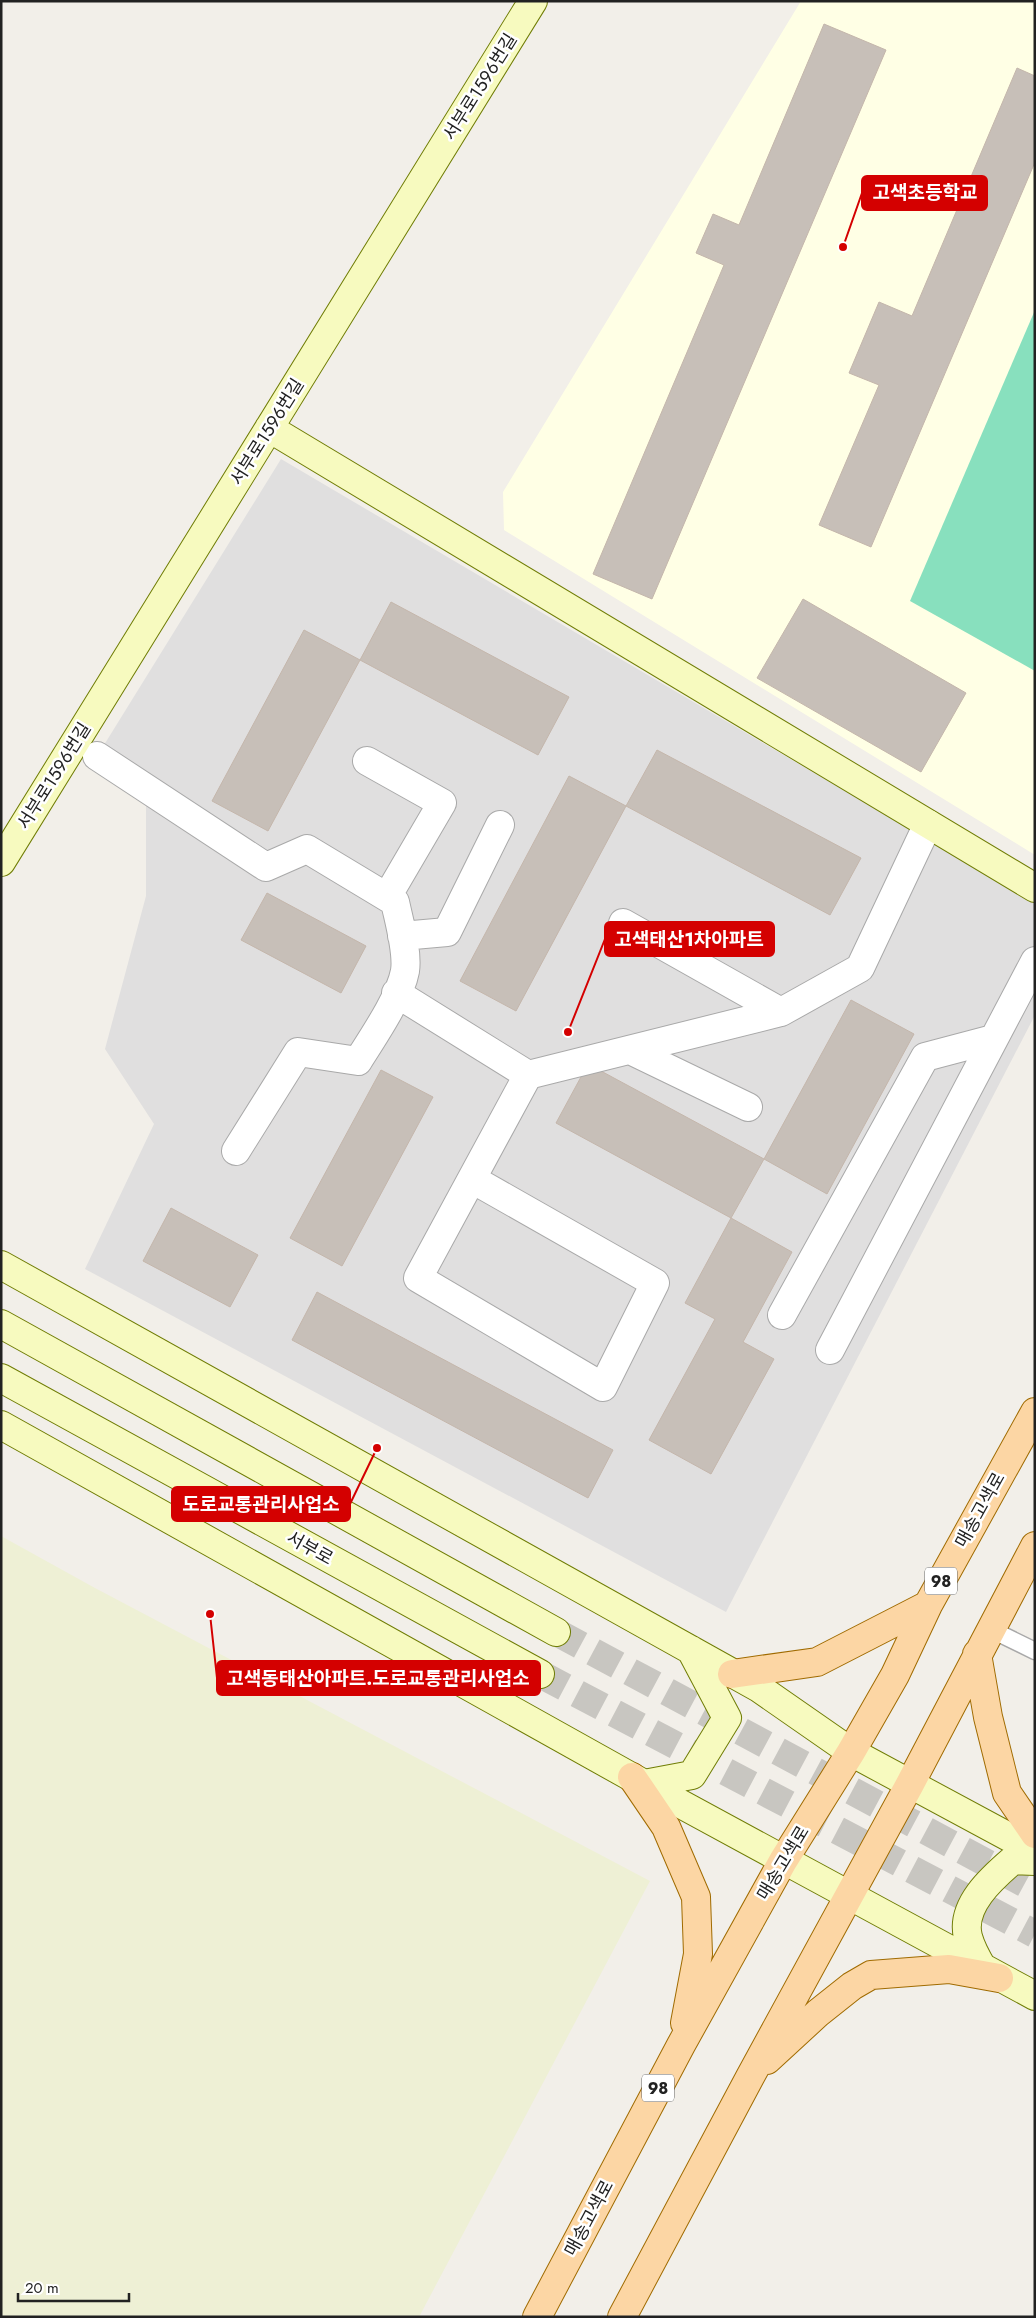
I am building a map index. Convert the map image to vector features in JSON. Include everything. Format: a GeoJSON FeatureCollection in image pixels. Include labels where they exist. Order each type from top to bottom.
{"type":"FeatureCollection","features":[{"type":"Feature","properties":{"kind":"main road","name":"매송고색로"},"geometry":{"type":"LineString","coordinates":[[537,2317],[681,2045],[784,1861],[851,1752],[895,1675],[928,1605],[1035,1412]]}},
{"type":"Feature","properties":{"kind":"main road"},"geometry":{"type":"LineString","coordinates":[[622,2317],[910,1784],[1035,1546]]}},
{"type":"Feature","properties":{"kind":"main road"},"geometry":{"type":"LineString","coordinates":[[732,1674],[818,1662],[928,1605]]}},
{"type":"Feature","properties":{"kind":"main road"},"geometry":{"type":"LineString","coordinates":[[977,1654],[988,1718],[1007,1792],[1035,1834]]}},
{"type":"Feature","properties":{"kind":"main road"},"geometry":{"type":"LineString","coordinates":[[638,1781],[666,1826],[696,1897],[698,1954],[681,2045]]}},
{"type":"Feature","properties":{"kind":"main road"},"geometry":{"type":"LineString","coordinates":[[750,2077],[818,2013],[852,1986],[871,1975],[949,1969],[991,1973]]}},
{"type":"Feature","properties":{"kind":"street","name":"서부로1596번길"},"geometry":{"type":"LineString","coordinates":[[1,862],[533,1]]}},
{"type":"Feature","properties":{"kind":"street"},"geometry":{"type":"LineString","coordinates":[[269,428],[1035,888]]}},
{"type":"Feature","properties":{"kind":"street"},"geometry":{"type":"LineString","coordinates":[[97,756],[266,867],[307,849],[395,902],[402,936],[405,971],[387,1013],[358,1061],[298,1052],[236,1151]]}},
{"type":"Feature","properties":{"kind":"street"},"geometry":{"type":"LineString","coordinates":[[367,761],[442,803],[387,897]]}},
{"type":"Feature","properties":{"kind":"street"},"geometry":{"type":"LineString","coordinates":[[396,993],[528,1076],[781,1012],[860,968],[928,824]]}},
{"type":"Feature","properties":{"kind":"street"},"geometry":{"type":"LineString","coordinates":[[402,936],[447,932],[500,825]]}},
{"type":"Feature","properties":{"kind":"street"},"geometry":{"type":"LineString","coordinates":[[623,923],[781,1012]]}},
{"type":"Feature","properties":{"kind":"street"},"geometry":{"type":"LineString","coordinates":[[830,1350],[1035,961]]}},
{"type":"Feature","properties":{"kind":"street"},"geometry":{"type":"LineString","coordinates":[[782,1315],[925,1057],[993,1039]]}},
{"type":"Feature","properties":{"kind":"street"},"geometry":{"type":"LineString","coordinates":[[630,1050],[748,1107]]}},
{"type":"Feature","properties":{"kind":"street"},"geometry":{"type":"LineString","coordinates":[[472,1180],[654,1283],[603,1388],[418,1278],[528,1076]]}},
{"type":"Feature","properties":{"kind":"street"},"geometry":{"type":"LineString","coordinates":[[1,1265],[692,1650],[759,1688],[851,1752],[1035,1851]]}},
{"type":"Feature","properties":{"kind":"street"},"geometry":{"type":"LineString","coordinates":[[1,1324],[556,1632]]}},
{"type":"Feature","properties":{"kind":"street","name":"서부로"},"geometry":{"type":"LineString","coordinates":[[1,1378],[540,1674]]}},
{"type":"Feature","properties":{"kind":"street"},"geometry":{"type":"LineString","coordinates":[[1,1425],[638,1781],[1035,1996]]}},
{"type":"Feature","properties":{"kind":"street"},"geometry":{"type":"LineString","coordinates":[[638,1781],[692,1775],[727,1718],[692,1650]]}},
{"type":"Feature","properties":{"kind":"street"},"geometry":{"type":"LineString","coordinates":[[991,1973],[968,1936],[967,1922],[978,1897],[990,1880],[1013,1860],[1035,1861]]}},
{"type":"Feature","properties":{"kind":"lane"},"geometry":{"type":"LineString","coordinates":[[990,1629],[1035,1651]]}},
{"type":"Feature","properties":{"kind":"shaded area"},"geometry":{"type":"Polygon","coordinates":[[[801,1],[1035,1],[1035,855],[504,530],[503,492],[801,1]]]}},
{"type":"Feature","properties":{"kind":"shaded area"},"geometry":{"type":"Polygon","coordinates":[[[281,459],[1035,903],[1035,1015],[726,1612],[85,1269],[154,1124],[105,1049],[146,896],[146,805],[91,766],[281,459]]]}},
{"type":"Feature","properties":{"kind":"shaded area"},"geometry":{"type":"Polygon","coordinates":[[[1,1536],[95,1588],[650,1881],[419,2317],[1,2317],[1,1536]]]}},
{"type":"Feature","properties":{"kind":"green space"},"geometry":{"type":"Polygon","coordinates":[[[1035,310],[1035,671],[910,601],[1035,310]]]}},
{"type":"Feature","properties":{"kind":"building"},"geometry":{"type":"Polygon","coordinates":[[[824,24],[886,50],[652,599],[593,574],[724,265],[696,253],[713,214],[739,225],[824,24]]]}},
{"type":"Feature","properties":{"kind":"building"},"geometry":{"type":"Polygon","coordinates":[[[1017,68],[1035,76],[1035,162],[871,547],[819,525],[879,385],[849,373],[879,302],[912,316],[1017,68]]]}},
{"type":"Feature","properties":{"kind":"building"},"geometry":{"type":"Polygon","coordinates":[[[803,599],[966,693],[921,772],[757,678],[803,599]]]}},
{"type":"Feature","properties":{"kind":"building"},"geometry":{"type":"Polygon","coordinates":[[[391,602],[569,697],[538,755],[360,660],[391,602]]]}},
{"type":"Feature","properties":{"kind":"building"},"geometry":{"type":"Polygon","coordinates":[[[304,630],[360,660],[268,831],[212,801],[304,630]]]}},
{"type":"Feature","properties":{"kind":"building"},"geometry":{"type":"Polygon","coordinates":[[[657,750],[861,858],[830,915],[626,806],[657,750]]]}},
{"type":"Feature","properties":{"kind":"building"},"geometry":{"type":"Polygon","coordinates":[[[569,776],[626,806],[516,1011],[460,981],[569,776]]]}},
{"type":"Feature","properties":{"kind":"building"},"geometry":{"type":"Polygon","coordinates":[[[267,893],[366,946],[341,993],[241,940],[267,893]]]}},
{"type":"Feature","properties":{"kind":"building"},"geometry":{"type":"Polygon","coordinates":[[[851,1000],[914,1034],[827,1194],[764,1159],[851,1000]]]}},
{"type":"Feature","properties":{"kind":"building"},"geometry":{"type":"Polygon","coordinates":[[[588,1064],[764,1159],[731,1218],[556,1123],[588,1064]]]}},
{"type":"Feature","properties":{"kind":"building"},"geometry":{"type":"Polygon","coordinates":[[[381,1070],[433,1097],[342,1266],[290,1238],[381,1070]]]}},
{"type":"Feature","properties":{"kind":"building"},"geometry":{"type":"Polygon","coordinates":[[[171,1208],[258,1255],[230,1307],[143,1261],[171,1208]]]}},
{"type":"Feature","properties":{"kind":"building"},"geometry":{"type":"Polygon","coordinates":[[[731,1218],[792,1252],[743,1342],[774,1359],[711,1474],[649,1440],[715,1319],[685,1303],[731,1218]]]}},
{"type":"Feature","properties":{"kind":"building"},"geometry":{"type":"Polygon","coordinates":[[[317,1292],[613,1450],[588,1498],[292,1340],[317,1292]]]}},
{"type":"Feature","properties":{"kind":"tunnel"},"geometry":{"type":"LineString","coordinates":[[556,1632],[1035,1889]]}},
{"type":"Feature","properties":{"kind":"tunnel"},"geometry":{"type":"LineString","coordinates":[[540,1674],[1035,1934]]}},
{"type":"Feature","properties":{"kind":"place","name":"고색초등학교"},"geometry":{"type":"Point","coordinates":[843,247]}},
{"type":"Feature","properties":{"kind":"place","name":"고색태산1차아파트"},"geometry":{"type":"Point","coordinates":[568,1032]}},
{"type":"Feature","properties":{"kind":"place","name":"도로교통관리사업소"},"geometry":{"type":"Point","coordinates":[377,1448]}},
{"type":"Feature","properties":{"kind":"place","name":"고색동태산아파트.도로교통관리사업소"},"geometry":{"type":"Point","coordinates":[210,1614]}}]}
